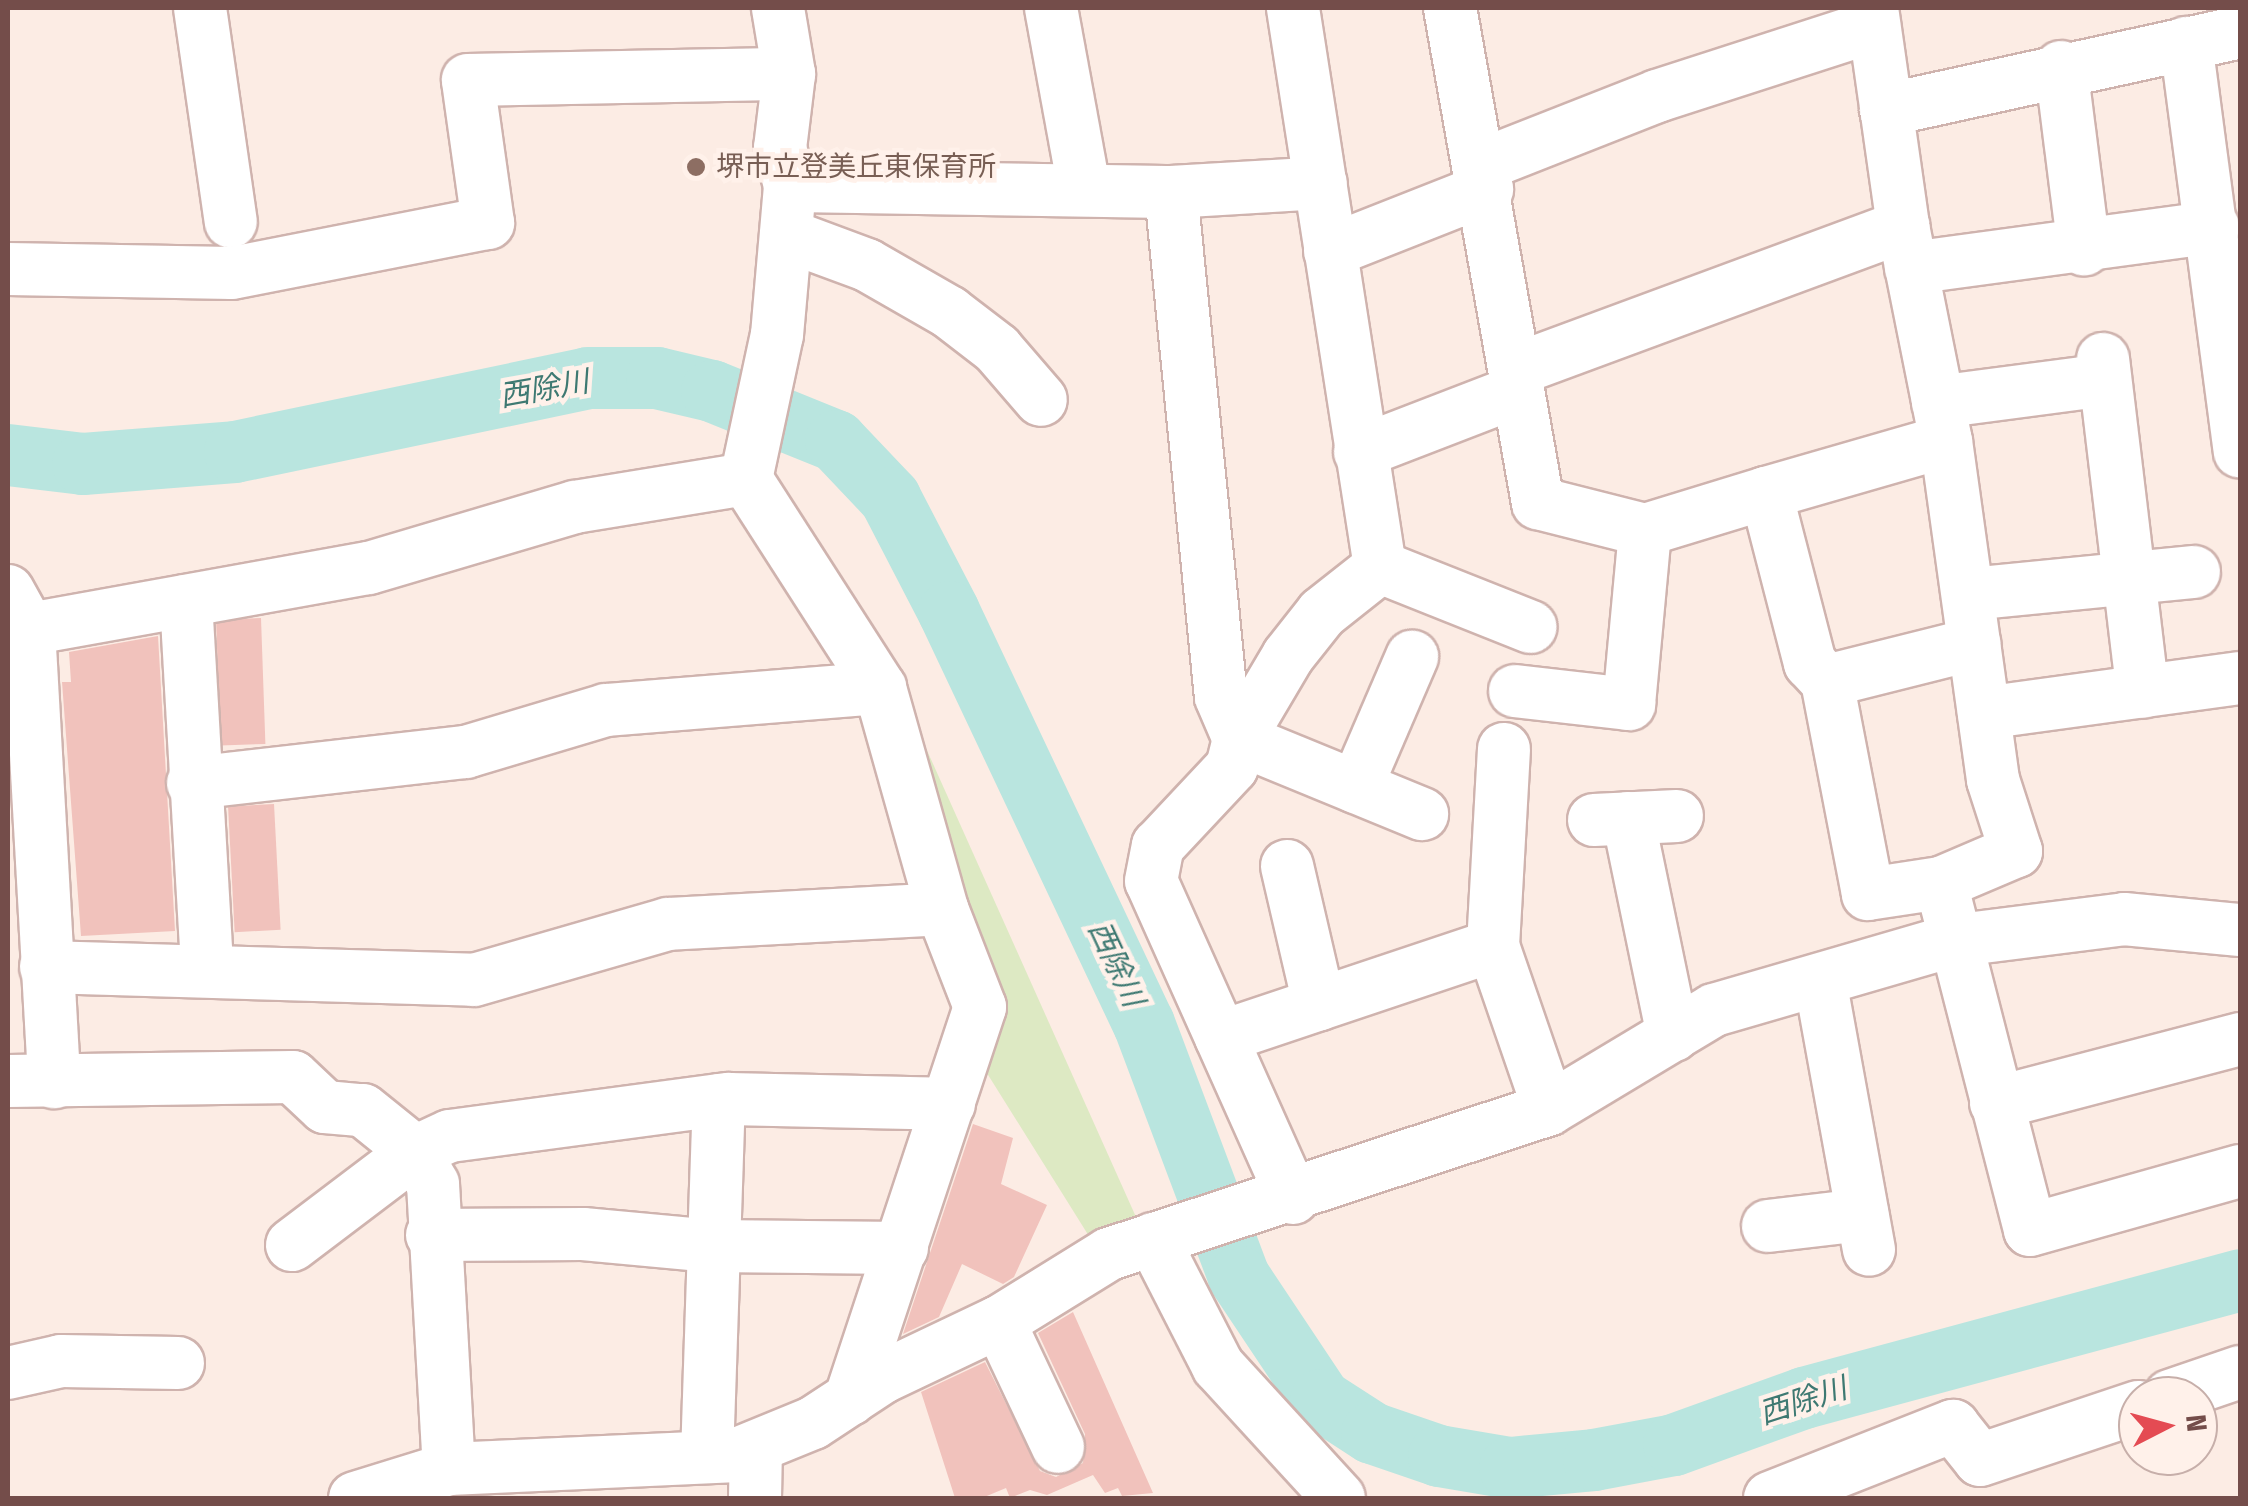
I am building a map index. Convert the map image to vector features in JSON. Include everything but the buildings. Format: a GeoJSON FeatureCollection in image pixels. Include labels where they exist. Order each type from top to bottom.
{"type":"FeatureCollection","features":[{"type":"Feature","properties":{"kind":"street"},"geometry":{"type":"LineString","coordinates":[[200,8],[231,222]]}},
{"type":"Feature","properties":{"kind":"street"},"geometry":{"type":"LineString","coordinates":[[778,8],[789,74],[780,148],[788,210],[777,335],[746,474],[880,688],[942,909],[980,1007],[850,1399]]}},
{"type":"Feature","properties":{"kind":"street"},"geometry":{"type":"LineString","coordinates":[[1051,8],[1084,188]]}},
{"type":"Feature","properties":{"kind":"street"},"geometry":{"type":"LineString","coordinates":[[1293,8],[1380,567]]}},
{"type":"Feature","properties":{"kind":"street"},"geometry":{"type":"LineString","coordinates":[[1450,8],[1484,177],[1538,502],[1646,530],[1766,493],[1942,422],[2104,370],[2143,692]]}},
{"type":"Feature","properties":{"kind":"street"},"geometry":{"type":"LineString","coordinates":[[1330,251],[1657,96],[1874,17],[1907,247],[1942,422],[1993,780],[2016,852],[1941,883],[1868,894],[1827,681],[1810,663],[1766,493]]}},
{"type":"Feature","properties":{"kind":"street"},"geometry":{"type":"LineString","coordinates":[[1886,110],[2061,67],[2240,32]]}},
{"type":"Feature","properties":{"kind":"street"},"geometry":{"type":"LineString","coordinates":[[2186,43],[2240,451]]}},
{"type":"Feature","properties":{"kind":"street"},"geometry":{"type":"LineString","coordinates":[[2061,67],[2084,250]]}},
{"type":"Feature","properties":{"kind":"street"},"geometry":{"type":"LineString","coordinates":[[8,269],[232,272],[488,223],[468,80],[789,74]]}},
{"type":"Feature","properties":{"kind":"street"},"geometry":{"type":"LineString","coordinates":[[788,210],[1084,188],[1171,192],[1320,183]]}},
{"type":"Feature","properties":{"kind":"street"},"geometry":{"type":"LineString","coordinates":[[1171,192],[1222,697],[1239,739],[1422,814]]}},
{"type":"Feature","properties":{"kind":"street"},"geometry":{"type":"LineString","coordinates":[[788,210],[867,265],[949,312],[998,349],[1040,400]]}},
{"type":"Feature","properties":{"kind":"street"},"geometry":{"type":"LineString","coordinates":[[1360,452],[1517,380],[1907,247],[2084,250],[2213,227]]}},
{"type":"Feature","properties":{"kind":"street"},"geometry":{"type":"LineString","coordinates":[[480,1478],[432,1235],[433,1184],[415,1152],[363,1110],[325,1107],[292,1077],[31,1081],[46,967],[25,912],[15,618],[186,600],[369,568],[575,507],[746,474]]}},
{"type":"Feature","properties":{"kind":"street"},"geometry":{"type":"LineString","coordinates":[[1515,691],[1629,704],[1646,530]]}},
{"type":"Feature","properties":{"kind":"street"},"geometry":{"type":"LineString","coordinates":[[1281,1202],[1221,1037],[1152,881],[1158,846],[1232,767],[1239,739],[1322,613],[1380,567]]}},
{"type":"Feature","properties":{"kind":"street"},"geometry":{"type":"LineString","coordinates":[[1380,567],[1532,627]]}},
{"type":"Feature","properties":{"kind":"street"},"geometry":{"type":"LineString","coordinates":[[1827,681],[1972,618],[2129,581],[2194,572]]}},
{"type":"Feature","properties":{"kind":"street"},"geometry":{"type":"LineString","coordinates":[[186,600],[206,970]]}},
{"type":"Feature","properties":{"kind":"street"},"geometry":{"type":"LineString","coordinates":[[1356,787],[1412,657]]}},
{"type":"Feature","properties":{"kind":"street"},"geometry":{"type":"LineString","coordinates":[[1984,713],[2240,678]]}},
{"type":"Feature","properties":{"kind":"street"},"geometry":{"type":"LineString","coordinates":[[193,783],[466,752],[606,710],[880,688]]}},
{"type":"Feature","properties":{"kind":"street"},"geometry":{"type":"LineString","coordinates":[[1504,749],[1493,946],[1549,1109]]}},
{"type":"Feature","properties":{"kind":"street"},"geometry":{"type":"LineString","coordinates":[[1632,818],[1673,1035]]}},
{"type":"Feature","properties":{"kind":"street"},"geometry":{"type":"LineString","coordinates":[[1287,866],[1319,1004]]}},
{"type":"Feature","properties":{"kind":"street"},"geometry":{"type":"LineString","coordinates":[[1941,883],[1951,941],[2030,1230],[2240,1171]]}},
{"type":"Feature","properties":{"kind":"street"},"geometry":{"type":"LineString","coordinates":[[46,967],[474,980],[668,924],[942,909]]}},
{"type":"Feature","properties":{"kind":"street"},"geometry":{"type":"LineString","coordinates":[[355,1498],[480,1478],[732,1452],[850,1399],[1000,1322],[1109,1254],[1281,1202],[1549,1109],[1714,1010],[1951,941],[2124,919],[2240,930]]}},
{"type":"Feature","properties":{"kind":"street"},"geometry":{"type":"LineString","coordinates":[[1221,1037],[1493,946]]}},
{"type":"Feature","properties":{"kind":"street"},"geometry":{"type":"LineString","coordinates":[[1768,1226],[1866,1233],[1820,980]]}},
{"type":"Feature","properties":{"kind":"street"},"geometry":{"type":"LineString","coordinates":[[1996,1103],[2240,1039]]}},
{"type":"Feature","properties":{"kind":"street"},"geometry":{"type":"LineString","coordinates":[[292,1245],[415,1152],[450,1136],[719,1100],[949,1104]]}},
{"type":"Feature","properties":{"kind":"street"},"geometry":{"type":"LineString","coordinates":[[719,1100],[712,1246],[732,1452],[755,1498]]}},
{"type":"Feature","properties":{"kind":"street"},"geometry":{"type":"LineString","coordinates":[[432,1235],[584,1234],[712,1246],[902,1248]]}},
{"type":"Feature","properties":{"kind":"street"},"geometry":{"type":"LineString","coordinates":[[1166,1235],[1218,1366],[1340,1498]]}},
{"type":"Feature","properties":{"kind":"street"},"geometry":{"type":"LineString","coordinates":[[1000,1322],[1058,1447]]}},
{"type":"Feature","properties":{"kind":"street"},"geometry":{"type":"LineString","coordinates":[[8,1373],[61,1361],[178,1363]]}},
{"type":"Feature","properties":{"kind":"street"},"geometry":{"type":"LineString","coordinates":[[1770,1498],[1831,1489],[1952,1426],[1980,1460],[2118,1414]]}},
{"type":"Feature","properties":{"kind":"green space"},"geometry":{"type":"Polygon","coordinates":[[[921,737],[1136,1217],[1097,1249],[980,1062],[921,737]]]}},
{"type":"Feature","properties":{"kind":"waterway","name":"西除川"},"geometry":{"type":"LineString","coordinates":[[8,455],[83,464],[235,452],[588,378],[657,378],[712,391],[836,441],[890,498],[949,612],[1144,1024],[1239,1277],[1321,1400],[1372,1433],[1439,1456],[1510,1468],[1594,1460],[1674,1445],[1804,1398],[2240,1280]]}},
{"type":"Feature","properties":{"kind":"place","name":"堺市立登美丘東保育所"},"geometry":{"type":"Point","coordinates":[696,167]}}]}
